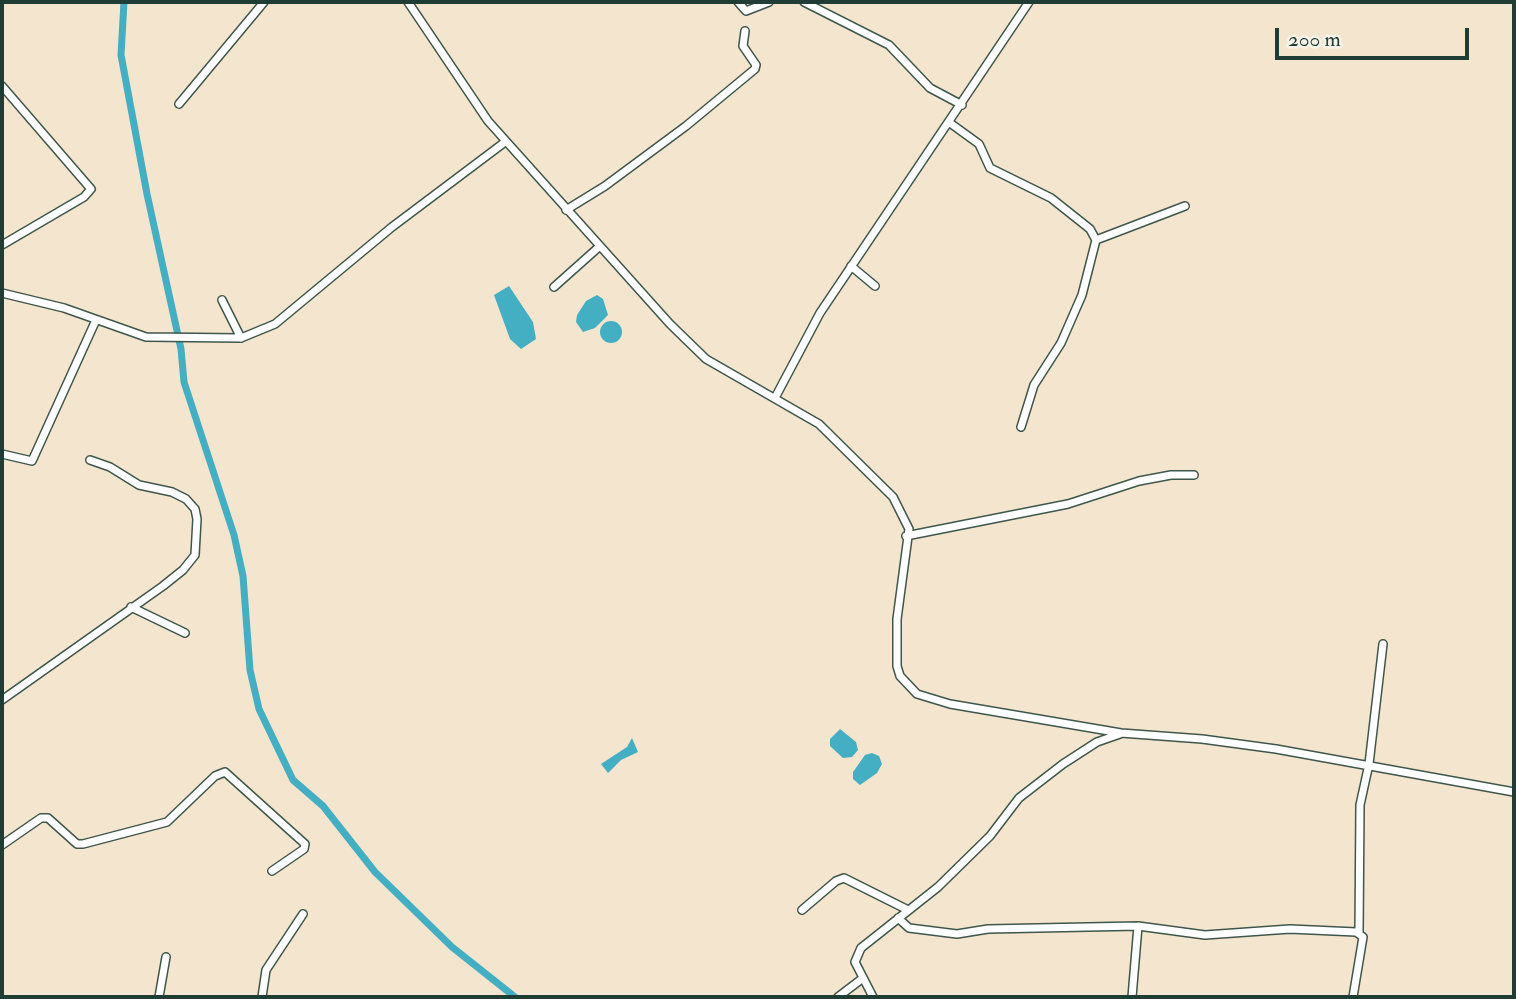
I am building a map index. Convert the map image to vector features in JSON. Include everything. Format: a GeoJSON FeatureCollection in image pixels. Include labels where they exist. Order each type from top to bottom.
{"type":"FeatureCollection","features":[{"type":"Feature","properties":{"kind":"street"},"geometry":{"type":"LineString","coordinates":[[179,104],[264,2]]}},
{"type":"Feature","properties":{"kind":"street"},"geometry":{"type":"LineString","coordinates":[[408,2],[505,142],[670,324],[706,359],[776,396],[819,424],[893,497],[909,529],[897,619],[897,666],[905,682],[917,694],[950,704],[1121,733],[1202,739],[1368,764],[1514,792]]}},
{"type":"Feature","properties":{"kind":"street"},"geometry":{"type":"LineString","coordinates":[[738,2],[746,11],[769,2]]}},
{"type":"Feature","properties":{"kind":"street"},"geometry":{"type":"LineString","coordinates":[[804,2],[889,45],[930,88],[962,105]]}},
{"type":"Feature","properties":{"kind":"street"},"geometry":{"type":"LineString","coordinates":[[776,396],[820,313],[1029,2]]}},
{"type":"Feature","properties":{"kind":"street"},"geometry":{"type":"LineString","coordinates":[[566,210],[676,133],[755,69],[756,65],[743,46],[745,31]]}},
{"type":"Feature","properties":{"kind":"street"},"geometry":{"type":"LineString","coordinates":[[2,86],[90,189],[84,197],[2,245]]}},
{"type":"Feature","properties":{"kind":"street"},"geometry":{"type":"LineString","coordinates":[[950,123],[979,145],[990,168],[1051,198],[1090,229],[1096,240],[1082,295],[1061,344],[1034,385],[1021,427]]}},
{"type":"Feature","properties":{"kind":"street"},"geometry":{"type":"LineString","coordinates":[[2,293],[64,307],[146,337],[241,338],[275,324],[393,227],[505,142]]}},
{"type":"Feature","properties":{"kind":"street"},"geometry":{"type":"LineString","coordinates":[[1096,240],[1185,206]]}},
{"type":"Feature","properties":{"kind":"street"},"geometry":{"type":"LineString","coordinates":[[554,287],[600,246]]}},
{"type":"Feature","properties":{"kind":"street"},"geometry":{"type":"LineString","coordinates":[[851,266],[876,286]]}},
{"type":"Feature","properties":{"kind":"street"},"geometry":{"type":"LineString","coordinates":[[222,300],[241,338]]}},
{"type":"Feature","properties":{"kind":"street"},"geometry":{"type":"LineString","coordinates":[[2,454],[33,461],[96,320]]}},
{"type":"Feature","properties":{"kind":"street"},"geometry":{"type":"LineString","coordinates":[[2,700],[190,563],[197,545],[194,509],[186,499],[172,492],[139,485],[110,467],[90,460]]}},
{"type":"Feature","properties":{"kind":"street"},"geometry":{"type":"LineString","coordinates":[[906,536],[1068,504],[1139,481],[1171,475],[1194,475]]}},
{"type":"Feature","properties":{"kind":"street"},"geometry":{"type":"LineString","coordinates":[[131,607],[186,634]]}},
{"type":"Feature","properties":{"kind":"street"},"geometry":{"type":"LineString","coordinates":[[1353,997],[1363,937],[1359,933],[1360,805],[1368,764],[1383,644]]}},
{"type":"Feature","properties":{"kind":"street"},"geometry":{"type":"LineString","coordinates":[[873,997],[855,962],[861,948],[938,887],[990,836],[1019,799],[1097,742],[1121,733]]}},
{"type":"Feature","properties":{"kind":"street"},"geometry":{"type":"LineString","coordinates":[[2,845],[41,818],[48,818],[77,844],[167,822],[215,776],[225,772],[305,844],[304,849],[272,871]]}},
{"type":"Feature","properties":{"kind":"street"},"geometry":{"type":"LineString","coordinates":[[802,910],[836,881],[844,878],[908,910]]}},
{"type":"Feature","properties":{"kind":"street"},"geometry":{"type":"LineString","coordinates":[[262,997],[266,970],[303,914]]}},
{"type":"Feature","properties":{"kind":"street"},"geometry":{"type":"LineString","coordinates":[[898,918],[909,928],[957,934],[988,929],[1139,926],[1205,935],[1290,929],[1359,933]]}},
{"type":"Feature","properties":{"kind":"street"},"geometry":{"type":"LineString","coordinates":[[1132,997],[1139,926]]}},
{"type":"Feature","properties":{"kind":"street"},"geometry":{"type":"LineString","coordinates":[[159,997],[166,957]]}},
{"type":"Feature","properties":{"kind":"street"},"geometry":{"type":"LineString","coordinates":[[838,997],[863,978]]}},
{"type":"Feature","properties":{"kind":"water"},"geometry":{"type":"Polygon","coordinates":[[[509,286],[533,322],[536,339],[521,349],[510,339],[494,295],[509,286]]]}},
{"type":"Feature","properties":{"kind":"water"},"geometry":{"type":"Polygon","coordinates":[[[597,295],[603,299],[608,315],[595,328],[583,332],[576,322],[577,315],[586,301],[597,295]]]}},
{"type":"Feature","properties":{"kind":"water"},"geometry":{"type":"Polygon","coordinates":[[[611,321],[619,324],[622,332],[619,340],[611,343],[603,340],[600,332],[603,324],[611,321]]]}},
{"type":"Feature","properties":{"kind":"water"},"geometry":{"type":"Polygon","coordinates":[[[840,729],[856,742],[858,750],[852,757],[843,758],[830,746],[830,739],[840,729]]]}},
{"type":"Feature","properties":{"kind":"water"},"geometry":{"type":"Polygon","coordinates":[[[632,738],[638,752],[621,760],[608,773],[601,764],[627,747],[632,738]]]}},
{"type":"Feature","properties":{"kind":"water"},"geometry":{"type":"Polygon","coordinates":[[[872,753],[879,756],[882,764],[877,773],[860,785],[853,779],[853,772],[865,755],[872,753]]]}},
{"type":"Feature","properties":{"kind":"waterway"},"geometry":{"type":"LineString","coordinates":[[124,2],[121,55],[147,194],[181,349],[184,382],[234,535],[243,576],[250,670],[259,709],[293,780],[323,806],[375,872],[452,947],[515,997]]}}]}
